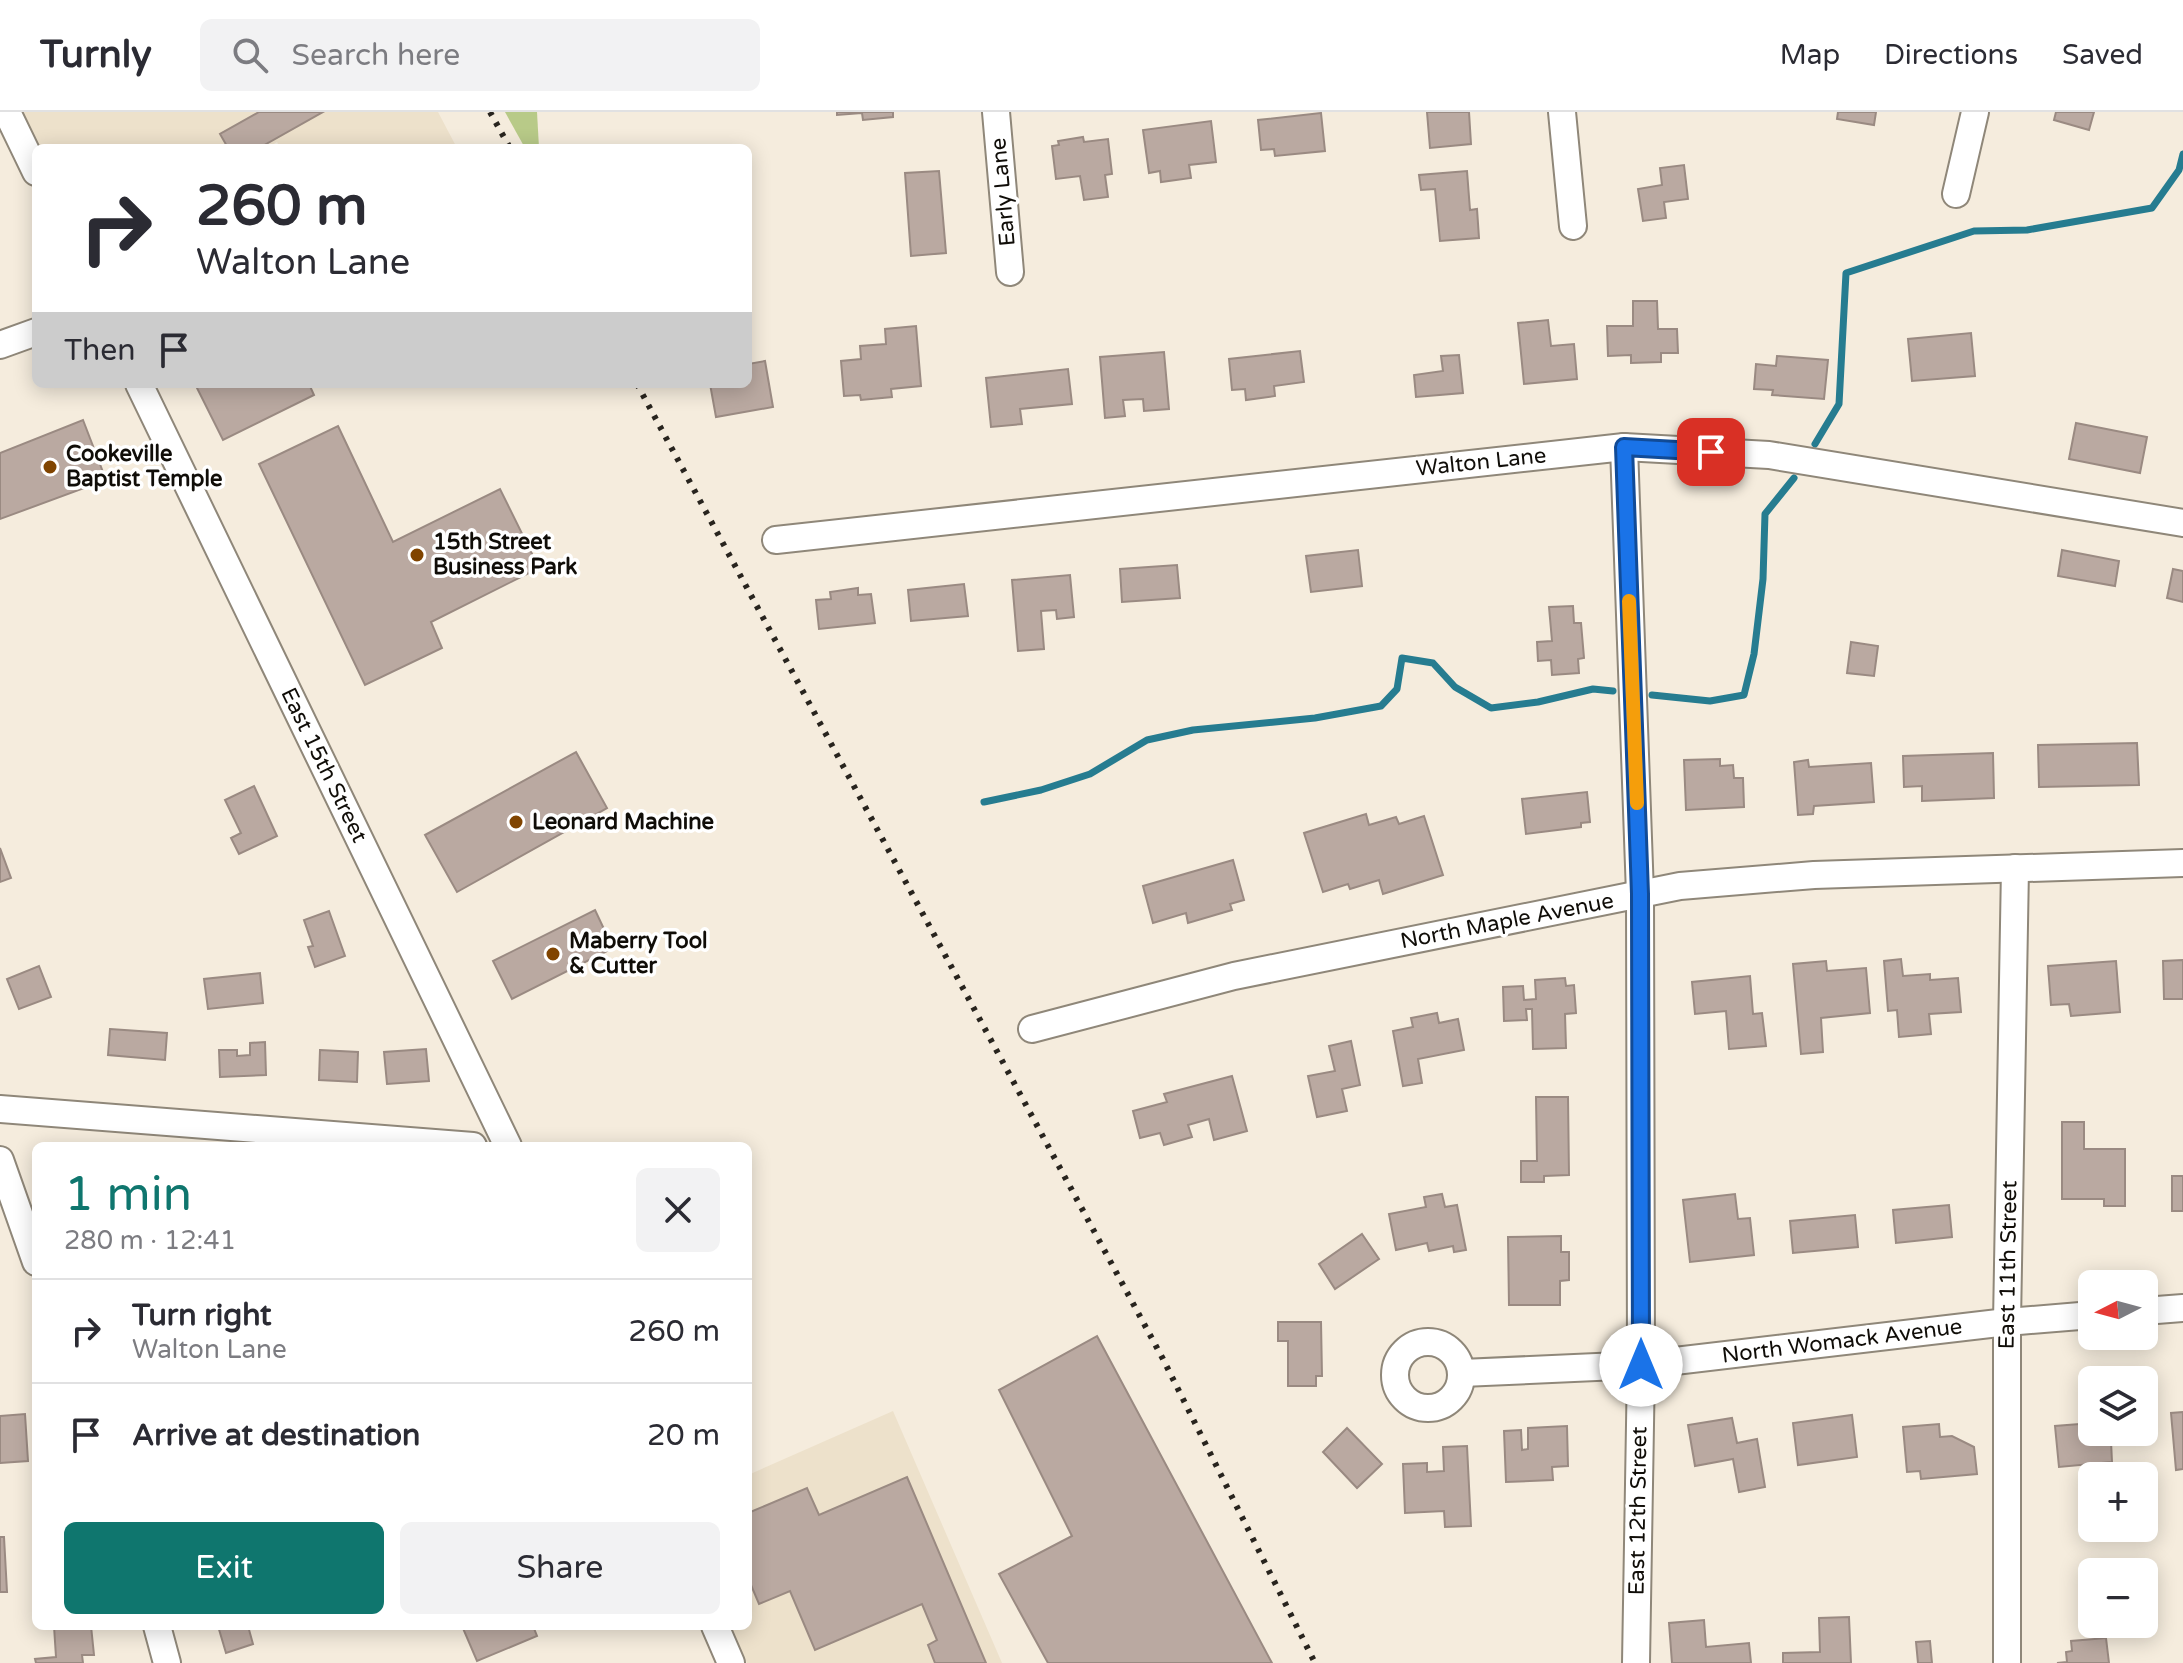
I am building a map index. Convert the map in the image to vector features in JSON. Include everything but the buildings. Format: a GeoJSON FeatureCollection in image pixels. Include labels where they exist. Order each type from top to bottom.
{"type":"FeatureCollection","features":[{"type":"Feature","properties":{"kind":"street"},"geometry":{"type":"LineString","coordinates":[[7,112],[32,164]]}},
{"type":"Feature","properties":{"kind":"street","name":"Early Lane"},"geometry":{"type":"LineString","coordinates":[[996,112],[1010,272]]}},
{"type":"Feature","properties":{"kind":"street"},"geometry":{"type":"LineString","coordinates":[[1562,112],[1573,226]]}},
{"type":"Feature","properties":{"kind":"street"},"geometry":{"type":"LineString","coordinates":[[1956,194],[1975,112]]}},
{"type":"Feature","properties":{"kind":"street"},"geometry":{"type":"LineString","coordinates":[[0,345],[32,333]]}},
{"type":"Feature","properties":{"kind":"street","name":"East 15th Street"},"geometry":{"type":"LineString","coordinates":[[141,388],[506,1142]]}},
{"type":"Feature","properties":{"kind":"street","name":"Walton Lane"},"geometry":{"type":"LineString","coordinates":[[776,540],[1624,447],[1769,455],[2183,523]]}},
{"type":"Feature","properties":{"kind":"street","name":"East 12th Street"},"geometry":{"type":"LineString","coordinates":[[1624,447],[1640,894],[1641,1365],[1636,1663]]}},
{"type":"Feature","properties":{"kind":"street","name":"North Maple Avenue"},"geometry":{"type":"LineString","coordinates":[[1032,1029],[1234,976],[1680,886],[1814,875],[2183,863]]}},
{"type":"Feature","properties":{"kind":"street","name":"East 11th Street"},"geometry":{"type":"LineString","coordinates":[[2007,1663],[2007,1322],[2015,868]]}},
{"type":"Feature","properties":{"kind":"street"},"geometry":{"type":"LineString","coordinates":[[0,1109],[422,1142]]}},
{"type":"Feature","properties":{"kind":"street"},"geometry":{"type":"LineString","coordinates":[[0,1160],[32,1251]]}},
{"type":"Feature","properties":{"kind":"street"},"geometry":{"type":"LineString","coordinates":[[2158,1310],[2183,1308]]}},
{"type":"Feature","properties":{"kind":"street","name":"North Womack Avenue"},"geometry":{"type":"LineString","coordinates":[[1462,1373],[1641,1365],[2078,1316]]}},
{"type":"Feature","properties":{"kind":"street"},"geometry":{"type":"LineString","coordinates":[[158,1630],[167,1663]]}},
{"type":"Feature","properties":{"kind":"street"},"geometry":{"type":"LineString","coordinates":[[717,1630],[731,1663]]}},
{"type":"Feature","properties":{"kind":"shaded area"},"geometry":{"type":"Polygon","coordinates":[[[18,112],[438,112],[455,144],[277,142],[34,144],[18,112]]]}},
{"type":"Feature","properties":{"kind":"shaded area"},"geometry":{"type":"Polygon","coordinates":[[[893,1411],[1002,1663],[747,1663],[733,1630],[752,1630],[752,1473],[893,1411]]]}},
{"type":"Feature","properties":{"kind":"green space"},"geometry":{"type":"Polygon","coordinates":[[[505,112],[537,112],[539,144],[523,144],[505,112]]]}},
{"type":"Feature","properties":{"kind":"waterway"},"geometry":{"type":"LineString","coordinates":[[1815,444],[1839,404],[1846,273],[1974,231],[2027,230],[2152,208],[2179,170],[2183,154]]}},
{"type":"Feature","properties":{"kind":"waterway"},"geometry":{"type":"LineString","coordinates":[[1652,695],[1710,701],[1744,695],[1754,654],[1763,579],[1765,514],[1794,478]]}},
{"type":"Feature","properties":{"kind":"waterway"},"geometry":{"type":"LineString","coordinates":[[984,802],[1041,790],[1090,774],[1147,740],[1193,730],[1315,718],[1381,706],[1397,689],[1402,658],[1433,663],[1455,687],[1491,708],[1538,702],[1593,689],[1613,691]]}},
{"type":"Feature","properties":{"kind":"railway"},"geometry":{"type":"LineString","coordinates":[[490,112],[508,144]]}},
{"type":"Feature","properties":{"kind":"railway"},"geometry":{"type":"LineString","coordinates":[[639,388],[1163,1359],[1315,1663]]}},
{"type":"Feature","properties":{"kind":"slow traffic"},"geometry":{"type":"LineString","coordinates":[[1629,601],[1637,803]]}},
{"type":"Feature","properties":{"kind":"place","name":"Cookeville Baptist Temple"},"geometry":{"type":"Point","coordinates":[50,467]}},
{"type":"Feature","properties":{"kind":"place","name":"15th Street Business Park"},"geometry":{"type":"Point","coordinates":[417,555]}},
{"type":"Feature","properties":{"kind":"place","name":"Leonard Machine"},"geometry":{"type":"Point","coordinates":[516,822]}},
{"type":"Feature","properties":{"kind":"place","name":"Maberry Tool & Cutter"},"geometry":{"type":"Point","coordinates":[553,954]}},
{"type":"Feature","properties":{"kind":"route"},"geometry":{"type":"LineString","coordinates":[[1641,1365],[1640,894],[1624,447],[1711,452]]}}]}
